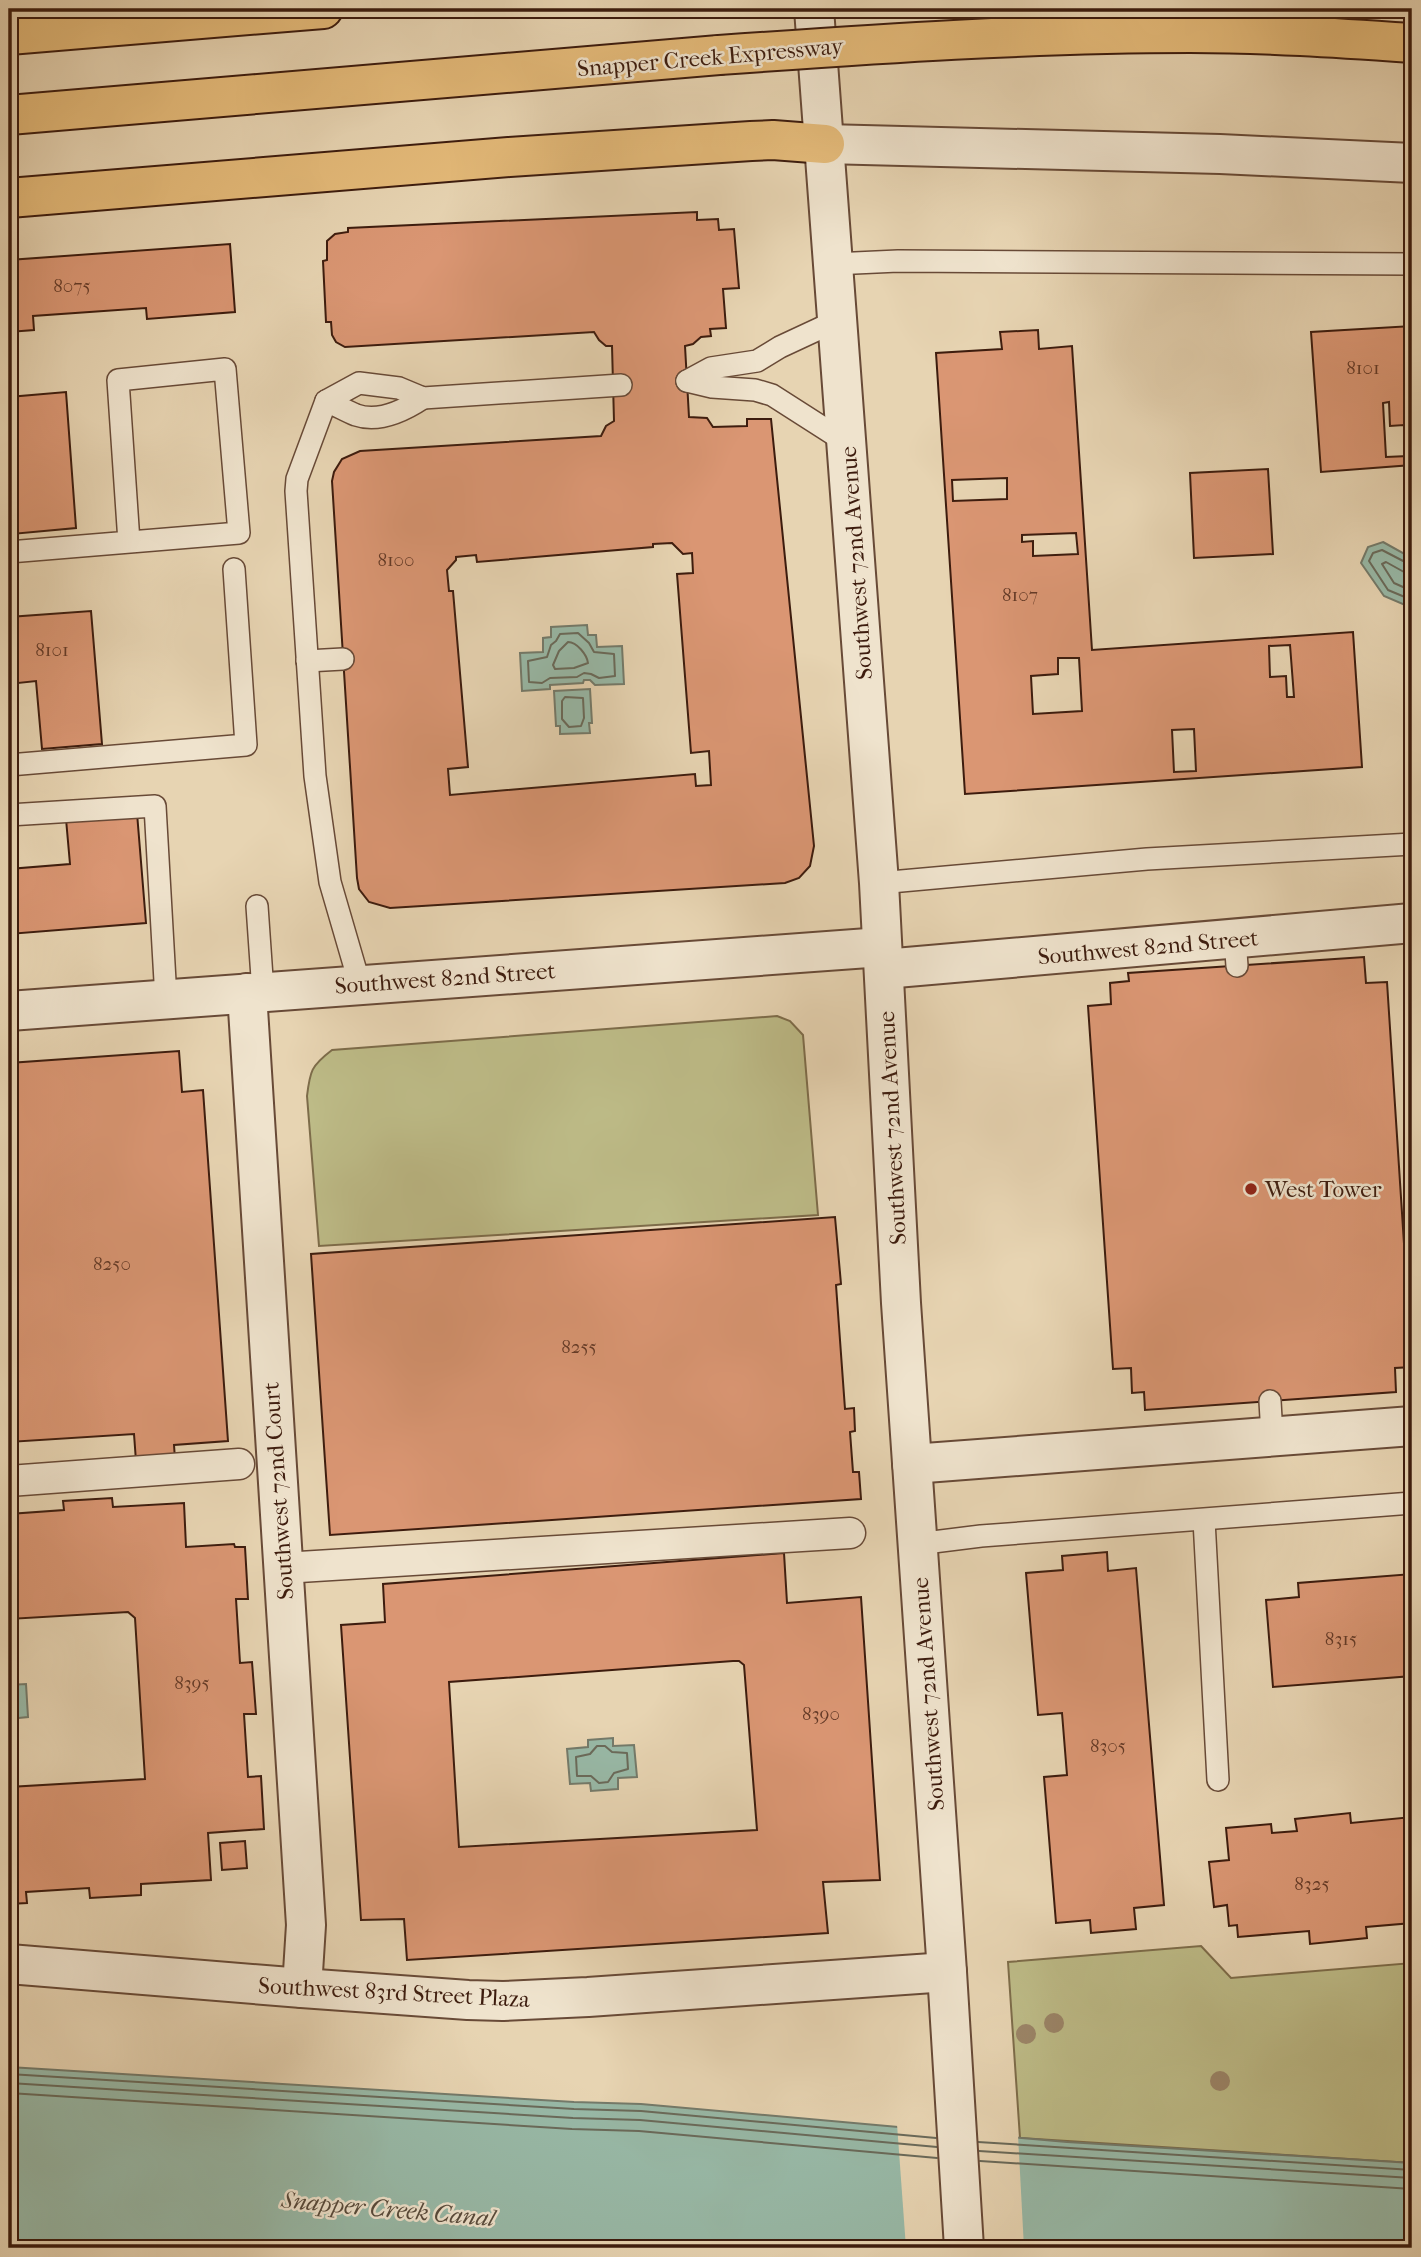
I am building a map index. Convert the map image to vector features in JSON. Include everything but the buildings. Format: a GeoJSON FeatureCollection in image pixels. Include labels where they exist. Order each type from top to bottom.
{"type":"FeatureCollection","features":[{"type":"Feature","properties":{"kind":"highway"},"geometry":{"type":"LineString","coordinates":[[9,35],[323,9]]}},
{"type":"Feature","properties":{"kind":"highway","name":"Snapper Creek Expressway"},"geometry":{"type":"LineString","coordinates":[[9,115],[719,55],[907,42],[1191,33],[1412,43]]}},
{"type":"Feature","properties":{"kind":"highway"},"geometry":{"type":"LineString","coordinates":[[9,198],[331,171],[751,141],[825,144]]}},
{"type":"Feature","properties":{"kind":"street","name":"Southwest 72nd Avenue"},"geometry":{"type":"LineString","coordinates":[[814,9],[879,883],[901,1303],[964,2248]]}},
{"type":"Feature","properties":{"kind":"street"},"geometry":{"type":"LineString","coordinates":[[825,144],[1220,154],[1412,163]]}},
{"type":"Feature","properties":{"kind":"street","name":"Southwest 82nd Street"},"geometry":{"type":"LineString","coordinates":[[9,1011],[360,985],[883,958],[1236,952],[1412,923]]}},
{"type":"Feature","properties":{"kind":"street","name":"Southwest 72nd Court"},"geometry":{"type":"LineString","coordinates":[[255,992],[283,1568],[306,1925],[302,1988]]}},
{"type":"Feature","properties":{"kind":"street"},"geometry":{"type":"LineString","coordinates":[[912,1464],[1271,1419],[1412,1426]]}},
{"type":"Feature","properties":{"kind":"street"},"geometry":{"type":"LineString","coordinates":[[9,1481],[239,1464]]}},
{"type":"Feature","properties":{"kind":"street"},"geometry":{"type":"LineString","coordinates":[[283,1568],[850,1533]]}},
{"type":"Feature","properties":{"kind":"street","name":"Southwest 83rd Street Plaza"},"geometry":{"type":"LineString","coordinates":[[9,1964],[468,2000],[533,2001],[947,1972]]}},
{"type":"Feature","properties":{"kind":"lane"},"geometry":{"type":"LineString","coordinates":[[833,264],[898,261],[1412,264]]}},
{"type":"Feature","properties":{"kind":"lane"},"geometry":{"type":"LineString","coordinates":[[838,320],[780,347],[757,361],[711,368],[687,381],[712,387],[755,390],[772,395],[847,443]]}},
{"type":"Feature","properties":{"kind":"lane"},"geometry":{"type":"LineString","coordinates":[[9,552],[239,533],[225,369],[118,380],[129,542]]}},
{"type":"Feature","properties":{"kind":"lane"},"geometry":{"type":"LineString","coordinates":[[360,985],[330,882],[314,765],[296,491],[300,471],[326,401],[359,383],[399,388],[423,398],[621,385]]}},
{"type":"Feature","properties":{"kind":"lane"},"geometry":{"type":"LineString","coordinates":[[326,401],[356,415],[370,418],[403,411],[423,398]]}},
{"type":"Feature","properties":{"kind":"lane"},"geometry":{"type":"LineString","coordinates":[[9,765],[246,745],[234,569]]}},
{"type":"Feature","properties":{"kind":"lane"},"geometry":{"type":"LineString","coordinates":[[307,661],[343,659]]}},
{"type":"Feature","properties":{"kind":"lane"},"geometry":{"type":"LineString","coordinates":[[9,815],[155,806],[166,999]]}},
{"type":"Feature","properties":{"kind":"lane"},"geometry":{"type":"LineString","coordinates":[[879,883],[1147,859],[1412,844]]}},
{"type":"Feature","properties":{"kind":"lane"},"geometry":{"type":"LineString","coordinates":[[255,992],[257,905]]}},
{"type":"Feature","properties":{"kind":"lane"},"geometry":{"type":"LineString","coordinates":[[918,1544],[981,1536],[1412,1503]]}},
{"type":"Feature","properties":{"kind":"lane"},"geometry":{"type":"LineString","coordinates":[[1204,1520],[1219,1780]]}},
{"type":"Feature","properties":{"kind":"shaded area"},"geometry":{"type":"Polygon","coordinates":[[[777,1016],[790,1021],[803,1035],[818,1215],[319,1246],[307,1096],[313,1070],[332,1050],[777,1016]]]}},
{"type":"Feature","properties":{"kind":"shaded area"},"geometry":{"type":"Polygon","coordinates":[[[1201,1946],[1231,1978],[1412,1963],[1412,2163],[1020,2138],[1008,1962],[1201,1946]]]}},
{"type":"Feature","properties":{"kind":"water"},"geometry":{"type":"Polygon","coordinates":[[[1383,542],[1412,558],[1412,608],[1384,596],[1361,563],[1368,547],[1383,542]]]}},
{"type":"Feature","properties":{"kind":"water"},"geometry":{"type":"Polygon","coordinates":[[[587,625],[588,635],[596,635],[597,647],[622,646],[624,684],[595,685],[590,680],[584,680],[583,683],[550,685],[550,689],[522,691],[520,653],[543,652],[543,638],[551,637],[551,627],[587,625]]]}},
{"type":"Feature","properties":{"kind":"water"},"geometry":{"type":"Polygon","coordinates":[[[590,689],[590,733],[560,734],[560,726],[556,726],[554,691],[590,689]]]}},
{"type":"Feature","properties":{"kind":"water"},"geometry":{"type":"Polygon","coordinates":[[[26,1684],[28,1717],[9,1719],[9,1685],[26,1684]]]}},
{"type":"Feature","properties":{"kind":"water"},"geometry":{"type":"Polygon","coordinates":[[[613,1738],[613,1746],[634,1745],[637,1777],[618,1778],[618,1789],[591,1791],[590,1783],[570,1784],[567,1749],[588,1747],[588,1740],[613,1738]]]}},
{"type":"Feature","properties":{"kind":"water","name":"Snapper Creek Canal"},"geometry":{"type":"Polygon","coordinates":[[[9,2067],[641,2104],[1067,2142],[1412,2163],[1412,2248],[9,2248],[9,2067]]]}},
{"type":"Feature","properties":{"kind":"pier"},"geometry":{"type":"Polygon","coordinates":[[[897,2124],[1018,2135],[1024,2248],[906,2248],[897,2124]]]}},
{"type":"Feature","properties":{"kind":"place","name":"West Tower"},"geometry":{"type":"Point","coordinates":[1251,1189]}}]}
